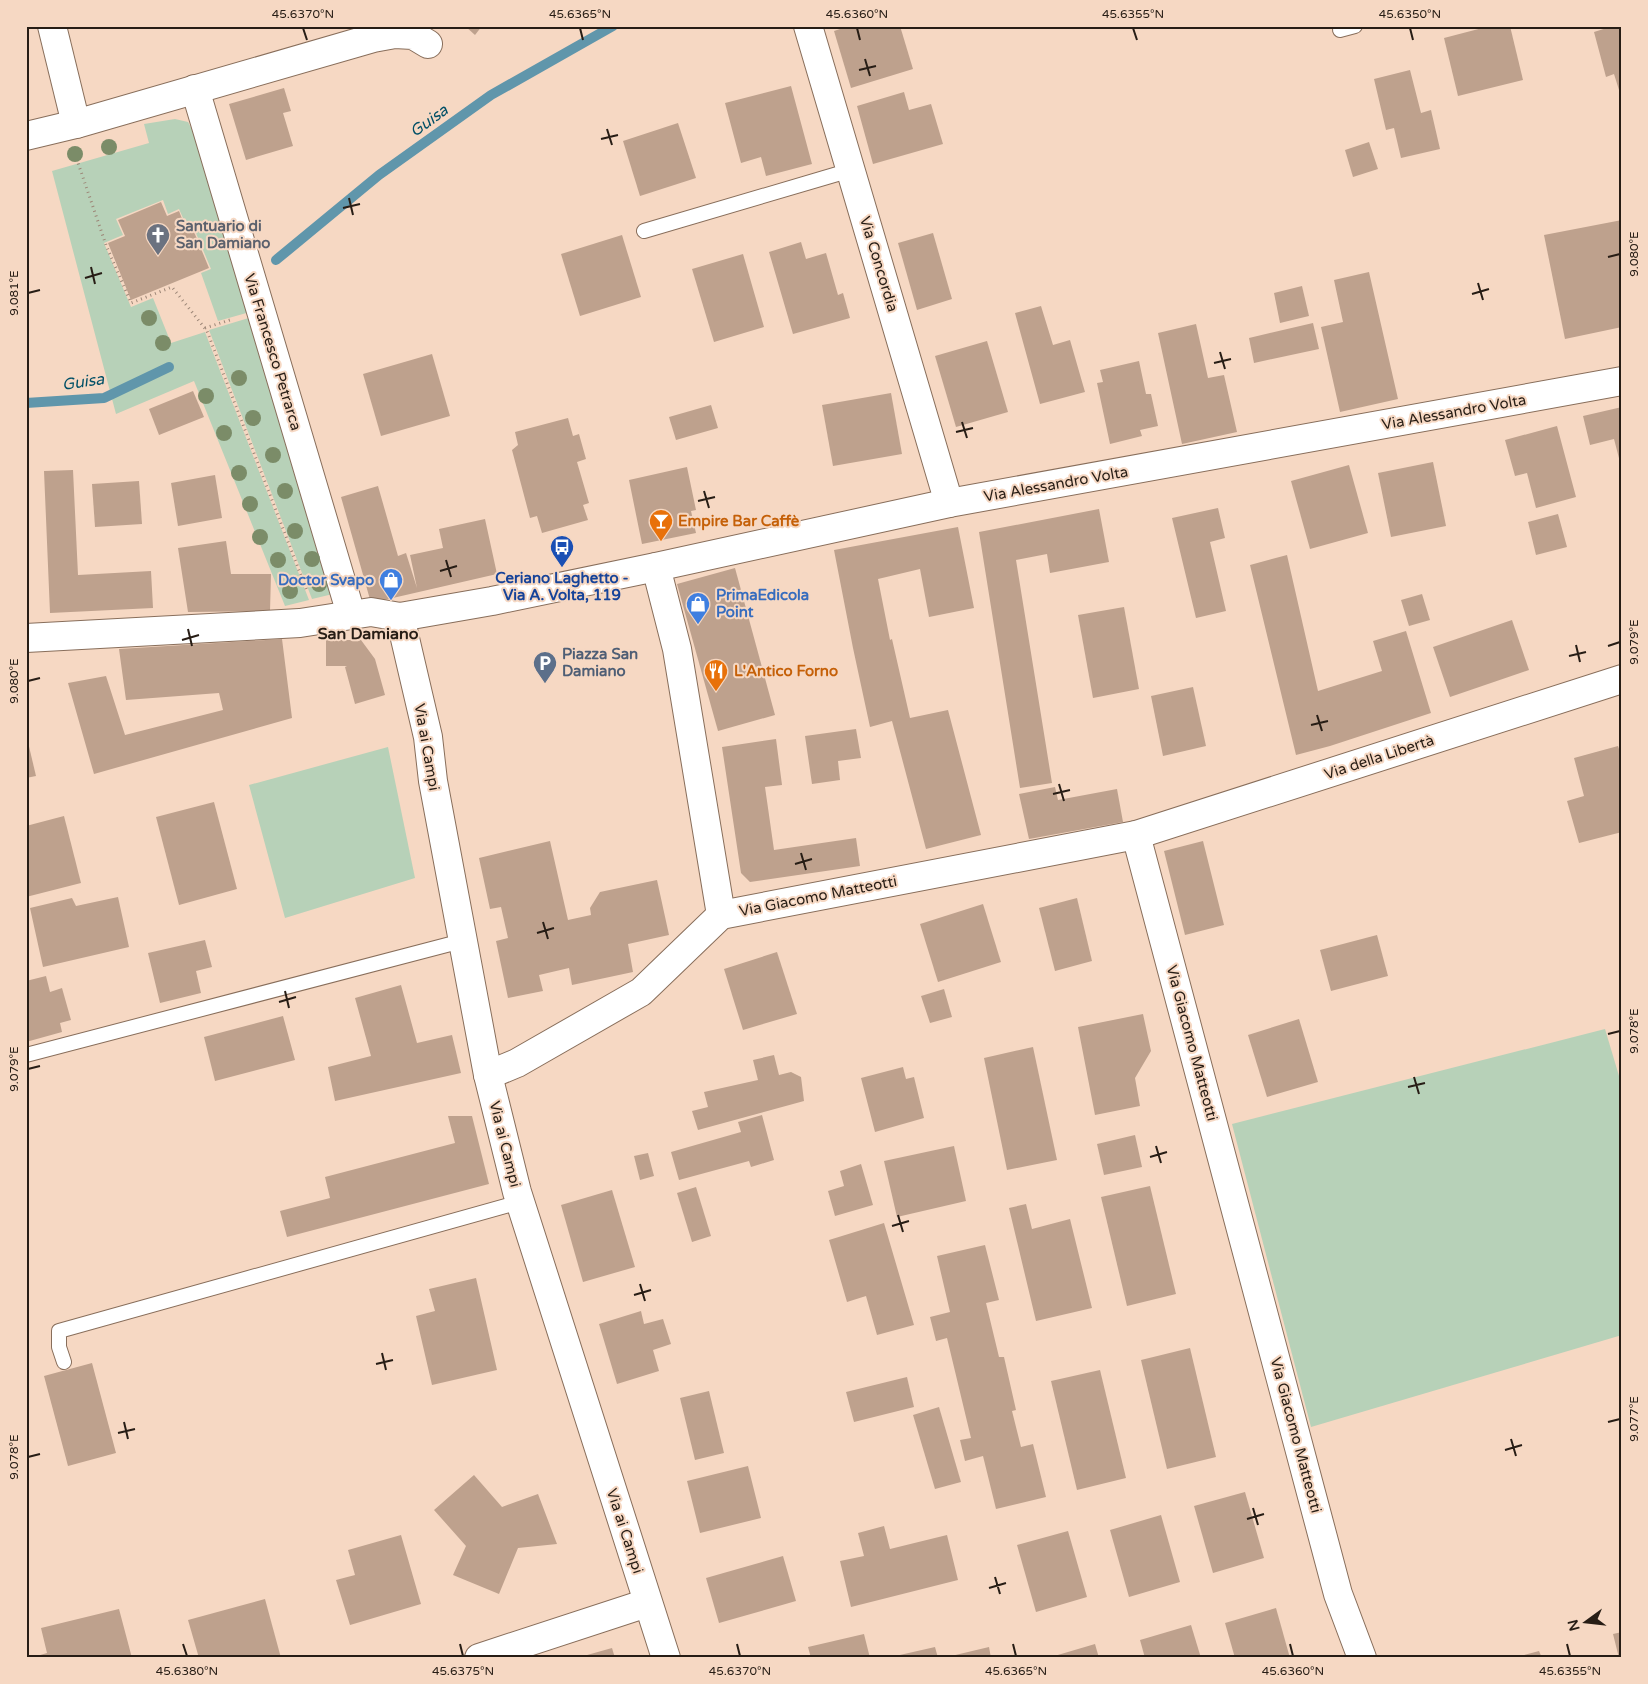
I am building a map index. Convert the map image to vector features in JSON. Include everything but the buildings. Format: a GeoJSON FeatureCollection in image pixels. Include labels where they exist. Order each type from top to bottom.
{"type":"FeatureCollection","features":[{"type":"Feature","properties":{"kind":"street"},"geometry":{"type":"LineString","coordinates":[[52,26],[72,125]]}},
{"type":"Feature","properties":{"kind":"street","name":"Via Concordia"},"geometry":{"type":"LineString","coordinates":[[808,26],[949,503]]}},
{"type":"Feature","properties":{"kind":"street"},"geometry":{"type":"LineString","coordinates":[[26,136],[72,125],[373,38],[395,34],[413,35],[428,44]]}},
{"type":"Feature","properties":{"kind":"street","name":"Via Francesco Petrarca"},"geometry":{"type":"LineString","coordinates":[[195,89],[351,614]]}},
{"type":"Feature","properties":{"kind":"street","name":"Via Alessandro Volta"},"geometry":{"type":"LineString","coordinates":[[26,638],[291,623],[371,612],[400,617],[492,601],[656,567],[949,503],[1622,381]]}},
{"type":"Feature","properties":{"kind":"street","name":"Via Giacomo Matteotti"},"geometry":{"type":"LineString","coordinates":[[656,567],[677,650],[722,915]]}},
{"type":"Feature","properties":{"kind":"street","name":"Via ai Campi"},"geometry":{"type":"LineString","coordinates":[[400,617],[428,737],[433,781],[488,1075],[520,1202],[666,1658]]}},
{"type":"Feature","properties":{"kind":"street","name":"Via della Libertà"},"geometry":{"type":"LineString","coordinates":[[1136,835],[1622,679]]}},
{"type":"Feature","properties":{"kind":"street","name":"Via Giacomo Matteotti"},"geometry":{"type":"LineString","coordinates":[[488,1075],[517,1063],[641,992],[722,915],[1136,835],[1338,1594],[1362,1658]]}},
{"type":"Feature","properties":{"kind":"street"},"geometry":{"type":"LineString","coordinates":[[479,1658],[647,1602]]}},
{"type":"Feature","properties":{"kind":"lane"},"geometry":{"type":"LineString","coordinates":[[1340,30],[1355,26]]}},
{"type":"Feature","properties":{"kind":"lane"},"geometry":{"type":"LineString","coordinates":[[644,231],[851,170]]}},
{"type":"Feature","properties":{"kind":"lane"},"geometry":{"type":"LineString","coordinates":[[26,1055],[462,941]]}},
{"type":"Feature","properties":{"kind":"lane"},"geometry":{"type":"LineString","coordinates":[[64,1362],[59,1347],[59,1331],[520,1202]]}},
{"type":"Feature","properties":{"kind":"path"},"geometry":{"type":"LineString","coordinates":[[72,125],[75,154],[103,236],[131,303],[172,287],[207,331],[310,599],[313,608],[311,621]]}},
{"type":"Feature","properties":{"kind":"green space"},"geometry":{"type":"Polygon","coordinates":[[[175,119],[188,122],[195,135],[250,312],[218,321],[201,273],[211,269],[193,226],[187,227],[179,209],[168,214],[163,200],[116,219],[123,235],[104,243],[131,307],[153,298],[171,343],[205,332],[309,600],[285,606],[194,381],[116,414],[52,171],[149,143],[144,124],[175,119]]]}},
{"type":"Feature","properties":{"kind":"green space"},"geometry":{"type":"Polygon","coordinates":[[[252,317],[333,594],[312,599],[209,330],[252,317]]]}},
{"type":"Feature","properties":{"kind":"green space"},"geometry":{"type":"Polygon","coordinates":[[[388,747],[415,878],[285,918],[249,785],[388,747]]]}},
{"type":"Feature","properties":{"kind":"green space"},"geometry":{"type":"Polygon","coordinates":[[[1605,1029],[1622,1086],[1622,1335],[1311,1427],[1232,1124],[1605,1029]]]}},
{"type":"Feature","properties":{"kind":"waterway","name":"Guisa"},"geometry":{"type":"LineString","coordinates":[[276,260],[379,175],[491,95],[613,26]]}},
{"type":"Feature","properties":{"kind":"waterway","name":"Guisa"},"geometry":{"type":"LineString","coordinates":[[26,403],[104,398],[169,367]]}},
{"type":"Feature","properties":{"kind":"place","name":"Santuario di San Damiano"},"geometry":{"type":"Point","coordinates":[158,256]}},
{"type":"Feature","properties":{"kind":"place","name":"Empire Bar Caffè"},"geometry":{"type":"Point","coordinates":[661,542]}},
{"type":"Feature","properties":{"kind":"place","name":"Ceriano Laghetto - Via A. Volta, 119"},"geometry":{"type":"Point","coordinates":[562,568]}},
{"type":"Feature","properties":{"kind":"place","name":"Doctor Svapo"},"geometry":{"type":"Point","coordinates":[391,601]}},
{"type":"Feature","properties":{"kind":"place","name":"PrimaEdicola Point"},"geometry":{"type":"Point","coordinates":[698,625]}},
{"type":"Feature","properties":{"kind":"place","name":"Piazza San Damiano"},"geometry":{"type":"Point","coordinates":[545,684]}},
{"type":"Feature","properties":{"kind":"place","name":"L'Antico Forno"},"geometry":{"type":"Point","coordinates":[716,692]}},
{"type":"Feature","properties":{"kind":"district","name":"San Damiano"},"geometry":{"type":"Point","coordinates":[368,634]}}]}
